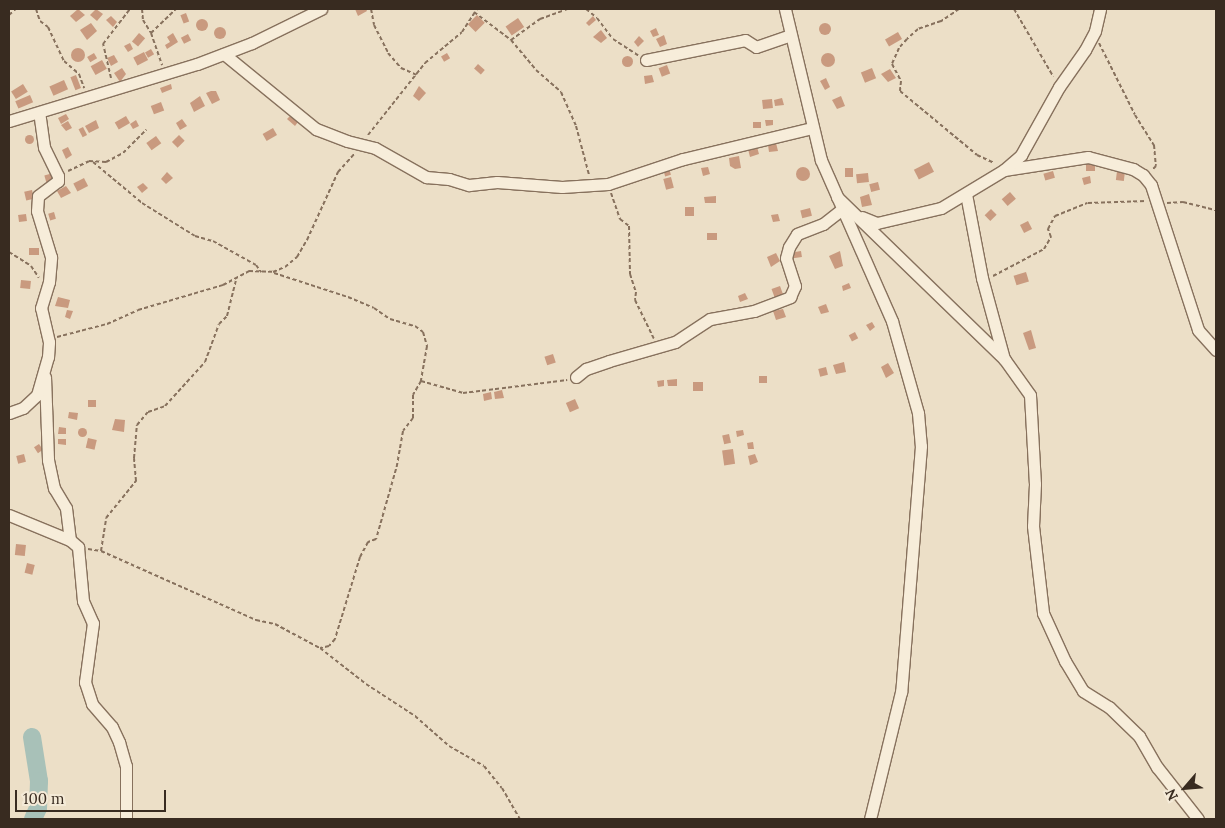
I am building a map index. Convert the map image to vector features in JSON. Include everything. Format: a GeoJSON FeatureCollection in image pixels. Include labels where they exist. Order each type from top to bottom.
{"type":"FeatureCollection","features":[{"type":"Feature","properties":{"kind":"street"},"geometry":{"type":"LineString","coordinates":[[9,121],[224,54],[321,9]]}},
{"type":"Feature","properties":{"kind":"street"},"geometry":{"type":"LineString","coordinates":[[785,9],[812,128],[834,195],[892,320],[913,384],[921,446],[901,692],[870,819]]}},
{"type":"Feature","properties":{"kind":"street"},"geometry":{"type":"LineString","coordinates":[[857,215],[877,223],[902,220],[941,208],[1004,170],[1020,155],[1059,87],[1095,31],[1100,9]]}},
{"type":"Feature","properties":{"kind":"street"},"geometry":{"type":"LineString","coordinates":[[646,60],[745,40],[756,47],[790,34]]}},
{"type":"Feature","properties":{"kind":"street"},"geometry":{"type":"LineString","coordinates":[[224,54],[316,129],[346,141],[364,144],[415,173],[468,185],[497,182],[562,187],[608,184],[683,159],[812,128]]}},
{"type":"Feature","properties":{"kind":"street"},"geometry":{"type":"LineString","coordinates":[[9,413],[31,402],[37,395],[49,342],[41,318],[45,292],[51,273],[51,258],[38,217],[38,196],[58,182],[55,166],[42,136],[39,112]]}},
{"type":"Feature","properties":{"kind":"street"},"geometry":{"type":"LineString","coordinates":[[1004,170],[1088,157],[1133,169],[1144,175],[1151,185],[1198,330],[1216,350]]}},
{"type":"Feature","properties":{"kind":"street"},"geometry":{"type":"LineString","coordinates":[[966,194],[982,278],[1005,360]]}},
{"type":"Feature","properties":{"kind":"street"},"geometry":{"type":"LineString","coordinates":[[834,195],[857,215],[1005,360],[1030,395],[1035,484],[1033,526],[1043,614],[1065,661],[1083,691],[1109,707],[1139,736],[1162,774],[1198,819]]}},
{"type":"Feature","properties":{"kind":"street"},"geometry":{"type":"LineString","coordinates":[[576,377],[586,369],[675,342],[710,319],[754,311],[790,297],[796,286],[786,258],[789,247],[797,234],[824,224],[841,210]]}},
{"type":"Feature","properties":{"kind":"street"},"geometry":{"type":"LineString","coordinates":[[44,370],[48,460],[54,488],[66,508],[83,601],[93,623],[85,682],[92,704],[112,727],[119,742],[126,766],[126,819]]}},
{"type":"Feature","properties":{"kind":"street"},"geometry":{"type":"LineString","coordinates":[[9,515],[74,544]]}},
{"type":"Feature","properties":{"kind":"path"},"geometry":{"type":"LineString","coordinates":[[9,15],[16,9]]}},
{"type":"Feature","properties":{"kind":"path"},"geometry":{"type":"LineString","coordinates":[[36,9],[37,15],[48,27],[64,61],[79,74],[88,97]]}},
{"type":"Feature","properties":{"kind":"path"},"geometry":{"type":"LineString","coordinates":[[112,90],[103,44],[130,9]]}},
{"type":"Feature","properties":{"kind":"path"},"geometry":{"type":"LineString","coordinates":[[142,9],[143,20],[151,32],[164,74]]}},
{"type":"Feature","properties":{"kind":"path"},"geometry":{"type":"LineString","coordinates":[[151,32],[176,9]]}},
{"type":"Feature","properties":{"kind":"path"},"geometry":{"type":"LineString","coordinates":[[371,9],[374,25],[388,53],[401,68],[416,75]]}},
{"type":"Feature","properties":{"kind":"path"},"geometry":{"type":"LineString","coordinates":[[273,272],[296,257],[328,188],[338,172],[364,144],[373,126],[425,63],[462,32],[477,9]]}},
{"type":"Feature","properties":{"kind":"path"},"geometry":{"type":"LineString","coordinates":[[511,40],[540,19],[567,9]]}},
{"type":"Feature","properties":{"kind":"path"},"geometry":{"type":"LineString","coordinates":[[586,9],[597,18],[613,39],[646,60]]}},
{"type":"Feature","properties":{"kind":"path"},"geometry":{"type":"LineString","coordinates":[[959,9],[941,21],[918,29],[899,48],[892,64],[901,81],[900,91],[977,155],[1004,170]]}},
{"type":"Feature","properties":{"kind":"path"},"geometry":{"type":"LineString","coordinates":[[1014,9],[1059,87]]}},
{"type":"Feature","properties":{"kind":"path"},"geometry":{"type":"LineString","coordinates":[[474,12],[511,40],[536,70],[561,92],[570,107],[593,185]]}},
{"type":"Feature","properties":{"kind":"path"},"geometry":{"type":"LineString","coordinates":[[1095,31],[1134,114],[1154,144],[1156,166],[1151,172],[1151,185]]}},
{"type":"Feature","properties":{"kind":"path"},"geometry":{"type":"LineString","coordinates":[[58,182],[64,173],[93,162],[106,162],[123,153],[146,130]]}},
{"type":"Feature","properties":{"kind":"path"},"geometry":{"type":"LineString","coordinates":[[93,162],[142,203],[195,236],[213,241],[256,265],[261,272]]}},
{"type":"Feature","properties":{"kind":"path"},"geometry":{"type":"LineString","coordinates":[[608,184],[620,219],[629,226],[630,274],[638,310],[658,348]]}},
{"type":"Feature","properties":{"kind":"path"},"geometry":{"type":"LineString","coordinates":[[982,278],[993,277],[1044,249],[1051,237],[1048,228],[1055,216],[1088,203],[1147,201],[1156,204],[1183,202],[1216,210]]}},
{"type":"Feature","properties":{"kind":"path"},"geometry":{"type":"LineString","coordinates":[[9,252],[31,266],[45,292]]}},
{"type":"Feature","properties":{"kind":"path"},"geometry":{"type":"LineString","coordinates":[[49,342],[236,279],[249,271],[273,272],[337,296],[348,297],[374,308],[390,320],[420,329],[427,353],[421,381],[413,395],[413,418],[403,431],[396,469],[376,538],[368,542],[360,557],[336,639],[329,646],[320,648]]}},
{"type":"Feature","properties":{"kind":"path"},"geometry":{"type":"LineString","coordinates":[[101,551],[106,518],[136,481],[134,458],[137,425],[148,412],[165,406],[205,362],[219,324],[226,316],[236,279]]}},
{"type":"Feature","properties":{"kind":"path"},"geometry":{"type":"LineString","coordinates":[[421,381],[463,393],[576,377]]}},
{"type":"Feature","properties":{"kind":"path"},"geometry":{"type":"LineString","coordinates":[[74,544],[101,551],[197,596],[256,620],[275,624],[320,648],[366,684],[415,716],[449,746],[484,766],[502,788],[520,819]]}},
{"type":"Feature","properties":{"kind":"building"},"geometry":{"type":"Polygon","coordinates":[[[78,9],[85,15],[76,22],[70,16],[78,9]]]}},
{"type":"Feature","properties":{"kind":"building"},"geometry":{"type":"Polygon","coordinates":[[[96,9],[103,14],[97,21],[90,15],[96,9]]]}},
{"type":"Feature","properties":{"kind":"building"},"geometry":{"type":"Polygon","coordinates":[[[355,9],[366,9],[367,11],[358,16],[355,9]]]}},
{"type":"Feature","properties":{"kind":"building"},"geometry":{"type":"Polygon","coordinates":[[[186,13],[189,21],[184,24],[180,15],[186,13]]]}},
{"type":"Feature","properties":{"kind":"building"},"geometry":{"type":"Polygon","coordinates":[[[477,15],[485,23],[476,32],[468,24],[477,15]]]}},
{"type":"Feature","properties":{"kind":"building"},"geometry":{"type":"Polygon","coordinates":[[[111,16],[117,22],[113,27],[106,20],[111,16]]]}},
{"type":"Feature","properties":{"kind":"building"},"geometry":{"type":"Polygon","coordinates":[[[593,16],[596,20],[589,26],[586,23],[593,16]]]}},
{"type":"Feature","properties":{"kind":"building"},"geometry":{"type":"Polygon","coordinates":[[[518,18],[524,27],[512,36],[506,26],[518,18]]]}},
{"type":"Feature","properties":{"kind":"building"},"geometry":{"type":"Polygon","coordinates":[[[202,19],[208,25],[202,31],[196,25],[202,19]]]}},
{"type":"Feature","properties":{"kind":"building"},"geometry":{"type":"Polygon","coordinates":[[[91,23],[97,31],[87,40],[80,30],[91,23]]]}},
{"type":"Feature","properties":{"kind":"building"},"geometry":{"type":"Polygon","coordinates":[[[827,23],[830,24],[830,34],[823,35],[820,34],[819,27],[820,24],[827,23]]]}},
{"type":"Feature","properties":{"kind":"building"},"geometry":{"type":"Polygon","coordinates":[[[218,27],[222,27],[226,33],[222,39],[218,39],[214,35],[214,31],[218,27]]]}},
{"type":"Feature","properties":{"kind":"building"},"geometry":{"type":"Polygon","coordinates":[[[656,28],[659,35],[653,37],[650,31],[656,28]]]}},
{"type":"Feature","properties":{"kind":"building"},"geometry":{"type":"Polygon","coordinates":[[[601,30],[607,38],[601,43],[593,37],[601,30]]]}},
{"type":"Feature","properties":{"kind":"building"},"geometry":{"type":"Polygon","coordinates":[[[898,32],[902,39],[889,46],[885,40],[898,32]]]}},
{"type":"Feature","properties":{"kind":"building"},"geometry":{"type":"Polygon","coordinates":[[[139,33],[145,38],[138,47],[132,41],[139,33]]]}},
{"type":"Feature","properties":{"kind":"building"},"geometry":{"type":"Polygon","coordinates":[[[173,33],[178,42],[167,49],[165,45],[170,42],[167,37],[173,33]]]}},
{"type":"Feature","properties":{"kind":"building"},"geometry":{"type":"Polygon","coordinates":[[[188,34],[191,40],[184,44],[181,38],[188,34]]]}},
{"type":"Feature","properties":{"kind":"building"},"geometry":{"type":"Polygon","coordinates":[[[664,35],[667,44],[660,47],[656,39],[664,35]]]}},
{"type":"Feature","properties":{"kind":"building"},"geometry":{"type":"Polygon","coordinates":[[[639,36],[644,41],[638,47],[634,42],[639,36]]]}},
{"type":"Feature","properties":{"kind":"building"},"geometry":{"type":"Polygon","coordinates":[[[130,43],[133,49],[128,52],[124,46],[130,43]]]}},
{"type":"Feature","properties":{"kind":"building"},"geometry":{"type":"Polygon","coordinates":[[[78,48],[83,50],[85,55],[83,60],[78,62],[73,60],[71,55],[73,50],[78,48]]]}},
{"type":"Feature","properties":{"kind":"building"},"geometry":{"type":"Polygon","coordinates":[[[151,49],[154,54],[148,58],[145,53],[151,49]]]}},
{"type":"Feature","properties":{"kind":"building"},"geometry":{"type":"Polygon","coordinates":[[[144,52],[148,60],[137,65],[133,57],[144,52]]]}},
{"type":"Feature","properties":{"kind":"building"},"geometry":{"type":"Polygon","coordinates":[[[94,53],[97,58],[90,62],[87,57],[94,53]]]}},
{"type":"Feature","properties":{"kind":"building"},"geometry":{"type":"Polygon","coordinates":[[[447,53],[450,58],[444,62],[441,57],[447,53]]]}},
{"type":"Feature","properties":{"kind":"building"},"geometry":{"type":"Polygon","coordinates":[[[828,53],[833,55],[835,60],[833,65],[828,67],[823,65],[821,60],[823,55],[828,53]]]}},
{"type":"Feature","properties":{"kind":"building"},"geometry":{"type":"Polygon","coordinates":[[[114,55],[118,62],[111,66],[107,58],[114,55]]]}},
{"type":"Feature","properties":{"kind":"building"},"geometry":{"type":"Polygon","coordinates":[[[625,56],[629,56],[632,61],[631,65],[625,66],[622,63],[622,59],[625,56]]]}},
{"type":"Feature","properties":{"kind":"building"},"geometry":{"type":"Polygon","coordinates":[[[102,60],[107,69],[95,75],[91,66],[102,60]]]}},
{"type":"Feature","properties":{"kind":"building"},"geometry":{"type":"Polygon","coordinates":[[[478,64],[485,70],[481,74],[474,69],[478,64]]]}},
{"type":"Feature","properties":{"kind":"building"},"geometry":{"type":"Polygon","coordinates":[[[667,65],[670,73],[662,77],[659,68],[667,65]]]}},
{"type":"Feature","properties":{"kind":"building"},"geometry":{"type":"Polygon","coordinates":[[[122,68],[126,74],[120,82],[114,73],[122,68]]]}},
{"type":"Feature","properties":{"kind":"building"},"geometry":{"type":"Polygon","coordinates":[[[872,68],[876,78],[865,83],[861,72],[872,68]]]}},
{"type":"Feature","properties":{"kind":"building"},"geometry":{"type":"Polygon","coordinates":[[[890,69],[896,78],[888,82],[881,74],[890,69]]]}},
{"type":"Feature","properties":{"kind":"building"},"geometry":{"type":"Polygon","coordinates":[[[76,75],[81,88],[75,90],[70,77],[76,75]]]}},
{"type":"Feature","properties":{"kind":"building"},"geometry":{"type":"Polygon","coordinates":[[[652,75],[654,82],[645,84],[644,76],[652,75]]]}},
{"type":"Feature","properties":{"kind":"building"},"geometry":{"type":"Polygon","coordinates":[[[826,78],[830,87],[825,90],[820,81],[826,78]]]}},
{"type":"Feature","properties":{"kind":"building"},"geometry":{"type":"Polygon","coordinates":[[[64,80],[68,89],[53,96],[49,87],[64,80]]]}},
{"type":"Feature","properties":{"kind":"building"},"geometry":{"type":"Polygon","coordinates":[[[23,84],[28,92],[16,99],[11,91],[23,84]]]}},
{"type":"Feature","properties":{"kind":"building"},"geometry":{"type":"Polygon","coordinates":[[[171,84],[172,89],[162,93],[160,88],[171,84]]]}},
{"type":"Feature","properties":{"kind":"building"},"geometry":{"type":"Polygon","coordinates":[[[419,86],[426,93],[419,101],[413,96],[419,86]]]}},
{"type":"Feature","properties":{"kind":"building"},"geometry":{"type":"Polygon","coordinates":[[[216,91],[220,100],[212,104],[206,93],[216,91]]]}},
{"type":"Feature","properties":{"kind":"building"},"geometry":{"type":"Polygon","coordinates":[[[30,95],[33,102],[18,109],[15,101],[30,95]]]}},
{"type":"Feature","properties":{"kind":"building"},"geometry":{"type":"Polygon","coordinates":[[[200,96],[205,106],[194,112],[190,103],[200,96]]]}},
{"type":"Feature","properties":{"kind":"building"},"geometry":{"type":"Polygon","coordinates":[[[841,96],[845,106],[837,109],[832,100],[841,96]]]}},
{"type":"Feature","properties":{"kind":"building"},"geometry":{"type":"Polygon","coordinates":[[[782,98],[784,105],[775,106],[774,100],[782,98]]]}},
{"type":"Feature","properties":{"kind":"building"},"geometry":{"type":"Polygon","coordinates":[[[772,99],[773,108],[763,109],[762,100],[772,99]]]}},
{"type":"Feature","properties":{"kind":"building"},"geometry":{"type":"Polygon","coordinates":[[[161,102],[164,110],[154,114],[151,106],[161,102]]]}},
{"type":"Feature","properties":{"kind":"building"},"geometry":{"type":"Polygon","coordinates":[[[66,114],[69,119],[61,124],[58,118],[66,114]]]}},
{"type":"Feature","properties":{"kind":"building"},"geometry":{"type":"Polygon","coordinates":[[[291,115],[298,122],[295,126],[287,119],[291,115]]]}},
{"type":"Feature","properties":{"kind":"building"},"geometry":{"type":"Polygon","coordinates":[[[126,116],[130,123],[119,129],[115,122],[126,116]]]}},
{"type":"Feature","properties":{"kind":"building"},"geometry":{"type":"Polygon","coordinates":[[[182,119],[187,126],[180,130],[176,123],[182,119]]]}},
{"type":"Feature","properties":{"kind":"building"},"geometry":{"type":"Polygon","coordinates":[[[96,120],[99,128],[89,133],[85,126],[96,120]]]}},
{"type":"Feature","properties":{"kind":"building"},"geometry":{"type":"Polygon","coordinates":[[[136,120],[139,126],[133,129],[130,124],[136,120]]]}},
{"type":"Feature","properties":{"kind":"building"},"geometry":{"type":"Polygon","coordinates":[[[765,120],[773,120],[773,125],[766,126],[765,120]]]}},
{"type":"Feature","properties":{"kind":"building"},"geometry":{"type":"Polygon","coordinates":[[[68,121],[72,128],[66,131],[61,125],[68,121]]]}},
{"type":"Feature","properties":{"kind":"building"},"geometry":{"type":"Polygon","coordinates":[[[753,122],[761,122],[761,128],[753,128],[753,122]]]}},
{"type":"Feature","properties":{"kind":"building"},"geometry":{"type":"Polygon","coordinates":[[[83,127],[87,135],[83,137],[79,129],[83,127]]]}},
{"type":"Feature","properties":{"kind":"building"},"geometry":{"type":"Polygon","coordinates":[[[273,128],[277,135],[267,141],[263,134],[273,128]]]}},
{"type":"Feature","properties":{"kind":"building"},"geometry":{"type":"Polygon","coordinates":[[[29,135],[33,139],[29,143],[25,139],[29,135]]]}},
{"type":"Feature","properties":{"kind":"building"},"geometry":{"type":"Polygon","coordinates":[[[179,135],[185,141],[178,148],[172,142],[179,135]]]}},
{"type":"Feature","properties":{"kind":"building"},"geometry":{"type":"Polygon","coordinates":[[[156,136],[161,143],[152,150],[146,143],[156,136]]]}},
{"type":"Feature","properties":{"kind":"building"},"geometry":{"type":"Polygon","coordinates":[[[776,143],[778,151],[769,152],[768,145],[776,143]]]}},
{"type":"Feature","properties":{"kind":"building"},"geometry":{"type":"Polygon","coordinates":[[[68,147],[72,155],[66,159],[62,150],[68,147]]]}},
{"type":"Feature","properties":{"kind":"building"},"geometry":{"type":"Polygon","coordinates":[[[757,147],[759,154],[750,157],[748,149],[757,147]]]}},
{"type":"Feature","properties":{"kind":"building"},"geometry":{"type":"Polygon","coordinates":[[[739,156],[741,168],[735,169],[730,166],[729,158],[739,156]]]}},
{"type":"Feature","properties":{"kind":"building"},"geometry":{"type":"Polygon","coordinates":[[[929,162],[934,172],[919,180],[914,170],[929,162]]]}},
{"type":"Feature","properties":{"kind":"building"},"geometry":{"type":"Polygon","coordinates":[[[1086,163],[1095,163],[1095,171],[1086,171],[1086,163]]]}},
{"type":"Feature","properties":{"kind":"building"},"geometry":{"type":"Polygon","coordinates":[[[708,167],[710,174],[703,176],[701,168],[708,167]]]}},
{"type":"Feature","properties":{"kind":"building"},"geometry":{"type":"Polygon","coordinates":[[[803,167],[808,169],[810,174],[808,179],[803,181],[798,179],[796,174],[798,169],[803,167]]]}},
{"type":"Feature","properties":{"kind":"building"},"geometry":{"type":"Polygon","coordinates":[[[669,168],[671,175],[665,176],[663,170],[669,168]]]}},
{"type":"Feature","properties":{"kind":"building"},"geometry":{"type":"Polygon","coordinates":[[[845,168],[853,168],[853,177],[845,177],[845,168]]]}},
{"type":"Feature","properties":{"kind":"building"},"geometry":{"type":"Polygon","coordinates":[[[1053,171],[1055,178],[1045,180],[1043,174],[1053,171]]]}},
{"type":"Feature","properties":{"kind":"building"},"geometry":{"type":"Polygon","coordinates":[[[1117,171],[1125,172],[1124,181],[1116,180],[1117,171]]]}},
{"type":"Feature","properties":{"kind":"building"},"geometry":{"type":"Polygon","coordinates":[[[167,172],[173,178],[166,184],[161,179],[167,172]]]}},
{"type":"Feature","properties":{"kind":"building"},"geometry":{"type":"Polygon","coordinates":[[[53,173],[55,180],[46,182],[44,175],[53,173]]]}},
{"type":"Feature","properties":{"kind":"building"},"geometry":{"type":"Polygon","coordinates":[[[868,173],[869,182],[857,183],[856,174],[868,173]]]}},
{"type":"Feature","properties":{"kind":"building"},"geometry":{"type":"Polygon","coordinates":[[[1090,176],[1091,183],[1084,185],[1082,178],[1090,176]]]}},
{"type":"Feature","properties":{"kind":"building"},"geometry":{"type":"Polygon","coordinates":[[[671,177],[674,188],[666,190],[663,179],[671,177]]]}},
{"type":"Feature","properties":{"kind":"building"},"geometry":{"type":"Polygon","coordinates":[[[84,178],[88,186],[77,191],[73,183],[84,178]]]}},
{"type":"Feature","properties":{"kind":"building"},"geometry":{"type":"Polygon","coordinates":[[[878,182],[880,190],[871,192],[869,184],[878,182]]]}},
{"type":"Feature","properties":{"kind":"building"},"geometry":{"type":"Polygon","coordinates":[[[143,183],[148,188],[142,193],[137,187],[143,183]]]}},
{"type":"Feature","properties":{"kind":"building"},"geometry":{"type":"Polygon","coordinates":[[[66,186],[71,193],[61,198],[57,191],[66,186]]]}},
{"type":"Feature","properties":{"kind":"building"},"geometry":{"type":"Polygon","coordinates":[[[32,190],[34,199],[26,201],[24,192],[32,190]]]}},
{"type":"Feature","properties":{"kind":"building"},"geometry":{"type":"Polygon","coordinates":[[[1010,192],[1016,199],[1008,206],[1002,199],[1010,192]]]}},
{"type":"Feature","properties":{"kind":"building"},"geometry":{"type":"Polygon","coordinates":[[[869,194],[872,205],[862,207],[860,197],[869,194]]]}},
{"type":"Feature","properties":{"kind":"building"},"geometry":{"type":"Polygon","coordinates":[[[716,196],[716,203],[705,203],[704,197],[716,196]]]}},
{"type":"Feature","properties":{"kind":"building"},"geometry":{"type":"Polygon","coordinates":[[[685,207],[694,207],[694,216],[685,216],[685,207]]]}},
{"type":"Feature","properties":{"kind":"building"},"geometry":{"type":"Polygon","coordinates":[[[810,208],[812,216],[802,218],[800,210],[810,208]]]}},
{"type":"Feature","properties":{"kind":"building"},"geometry":{"type":"Polygon","coordinates":[[[991,209],[997,215],[990,221],[985,215],[991,209]]]}},
{"type":"Feature","properties":{"kind":"building"},"geometry":{"type":"Polygon","coordinates":[[[54,212],[56,219],[50,220],[48,214],[54,212]]]}},
{"type":"Feature","properties":{"kind":"building"},"geometry":{"type":"Polygon","coordinates":[[[26,214],[27,221],[19,222],[18,215],[26,214]]]}},
{"type":"Feature","properties":{"kind":"building"},"geometry":{"type":"Polygon","coordinates":[[[778,214],[780,221],[773,222],[771,215],[778,214]]]}},
{"type":"Feature","properties":{"kind":"building"},"geometry":{"type":"Polygon","coordinates":[[[1028,221],[1032,229],[1024,233],[1020,225],[1028,221]]]}},
{"type":"Feature","properties":{"kind":"building"},"geometry":{"type":"Polygon","coordinates":[[[707,233],[717,233],[717,240],[707,240],[707,233]]]}},
{"type":"Feature","properties":{"kind":"building"},"geometry":{"type":"Polygon","coordinates":[[[29,248],[39,248],[39,255],[29,255],[29,248]]]}},
{"type":"Feature","properties":{"kind":"building"},"geometry":{"type":"Polygon","coordinates":[[[801,251],[802,257],[793,258],[792,252],[801,251]]]}},
{"type":"Feature","properties":{"kind":"building"},"geometry":{"type":"Polygon","coordinates":[[[840,251],[843,266],[835,269],[829,256],[840,251]]]}},
{"type":"Feature","properties":{"kind":"building"},"geometry":{"type":"Polygon","coordinates":[[[776,253],[780,261],[771,267],[767,257],[776,253]]]}},
{"type":"Feature","properties":{"kind":"building"},"geometry":{"type":"Polygon","coordinates":[[[1026,272],[1029,282],[1016,285],[1014,276],[1026,272]]]}},
{"type":"Feature","properties":{"kind":"building"},"geometry":{"type":"Polygon","coordinates":[[[21,280],[31,281],[30,289],[20,288],[21,280]]]}},
{"type":"Feature","properties":{"kind":"building"},"geometry":{"type":"Polygon","coordinates":[[[849,283],[851,288],[843,291],[842,286],[849,283]]]}},
{"type":"Feature","properties":{"kind":"building"},"geometry":{"type":"Polygon","coordinates":[[[780,286],[784,297],[776,300],[772,289],[780,286]]]}},
{"type":"Feature","properties":{"kind":"building"},"geometry":{"type":"Polygon","coordinates":[[[745,293],[748,299],[740,302],[738,296],[745,293]]]}},
{"type":"Feature","properties":{"kind":"building"},"geometry":{"type":"Polygon","coordinates":[[[58,297],[70,300],[68,308],[55,306],[58,297]]]}},
{"type":"Feature","properties":{"kind":"building"},"geometry":{"type":"Polygon","coordinates":[[[826,304],[829,312],[821,314],[818,307],[826,304]]]}},
{"type":"Feature","properties":{"kind":"building"},"geometry":{"type":"Polygon","coordinates":[[[783,309],[786,317],[776,320],[773,311],[783,309]]]}},
{"type":"Feature","properties":{"kind":"building"},"geometry":{"type":"Polygon","coordinates":[[[67,310],[73,311],[70,319],[65,317],[67,310]]]}},
{"type":"Feature","properties":{"kind":"building"},"geometry":{"type":"Polygon","coordinates":[[[872,322],[875,327],[870,331],[866,325],[872,322]]]}},
{"type":"Feature","properties":{"kind":"building"},"geometry":{"type":"Polygon","coordinates":[[[1031,330],[1036,348],[1029,350],[1023,333],[1031,330]]]}},
{"type":"Feature","properties":{"kind":"building"},"geometry":{"type":"Polygon","coordinates":[[[855,332],[858,338],[852,341],[849,335],[855,332]]]}},
{"type":"Feature","properties":{"kind":"building"},"geometry":{"type":"Polygon","coordinates":[[[553,354],[556,363],[547,365],[544,357],[553,354]]]}},
{"type":"Feature","properties":{"kind":"building"},"geometry":{"type":"Polygon","coordinates":[[[844,362],[846,372],[836,374],[833,365],[844,362]]]}},
{"type":"Feature","properties":{"kind":"building"},"geometry":{"type":"Polygon","coordinates":[[[888,363],[894,373],[886,378],[881,367],[888,363]]]}},
{"type":"Feature","properties":{"kind":"building"},"geometry":{"type":"Polygon","coordinates":[[[826,367],[828,375],[820,377],[818,369],[826,367]]]}},
{"type":"Feature","properties":{"kind":"building"},"geometry":{"type":"Polygon","coordinates":[[[759,376],[767,376],[767,383],[759,383],[759,376]]]}},
{"type":"Feature","properties":{"kind":"building"},"geometry":{"type":"Polygon","coordinates":[[[677,379],[677,386],[668,386],[667,380],[677,379]]]}},
{"type":"Feature","properties":{"kind":"building"},"geometry":{"type":"Polygon","coordinates":[[[664,380],[664,386],[658,387],[657,381],[664,380]]]}},
{"type":"Feature","properties":{"kind":"building"},"geometry":{"type":"Polygon","coordinates":[[[693,382],[703,382],[703,391],[693,391],[693,382]]]}},
{"type":"Feature","properties":{"kind":"building"},"geometry":{"type":"Polygon","coordinates":[[[502,390],[504,398],[495,399],[494,392],[502,390]]]}},
{"type":"Feature","properties":{"kind":"building"},"geometry":{"type":"Polygon","coordinates":[[[491,392],[492,399],[484,401],[483,394],[491,392]]]}},
{"type":"Feature","properties":{"kind":"building"},"geometry":{"type":"Polygon","coordinates":[[[575,399],[579,408],[570,412],[566,403],[575,399]]]}},
{"type":"Feature","properties":{"kind":"building"},"geometry":{"type":"Polygon","coordinates":[[[88,400],[96,400],[96,407],[88,407],[88,400]]]}},
{"type":"Feature","properties":{"kind":"building"},"geometry":{"type":"Polygon","coordinates":[[[69,412],[78,413],[77,420],[68,418],[69,412]]]}},
{"type":"Feature","properties":{"kind":"building"},"geometry":{"type":"Polygon","coordinates":[[[115,419],[125,420],[124,432],[112,430],[115,419]]]}},
{"type":"Feature","properties":{"kind":"building"},"geometry":{"type":"Polygon","coordinates":[[[59,427],[66,428],[66,434],[58,434],[59,427]]]}},
{"type":"Feature","properties":{"kind":"building"},"geometry":{"type":"Polygon","coordinates":[[[82,427],[87,432],[82,437],[77,432],[82,427]]]}},
{"type":"Feature","properties":{"kind":"building"},"geometry":{"type":"Polygon","coordinates":[[[743,430],[744,435],[737,437],[736,431],[743,430]]]}},
{"type":"Feature","properties":{"kind":"building"},"geometry":{"type":"Polygon","coordinates":[[[729,434],[731,443],[724,444],[722,436],[729,434]]]}},
{"type":"Feature","properties":{"kind":"building"},"geometry":{"type":"Polygon","coordinates":[[[88,438],[97,440],[95,450],[86,448],[88,438]]]}},
{"type":"Feature","properties":{"kind":"building"},"geometry":{"type":"Polygon","coordinates":[[[58,439],[66,439],[66,445],[58,444],[58,439]]]}},
{"type":"Feature","properties":{"kind":"building"},"geometry":{"type":"Polygon","coordinates":[[[753,442],[754,449],[748,449],[747,443],[753,442]]]}},
{"type":"Feature","properties":{"kind":"building"},"geometry":{"type":"Polygon","coordinates":[[[39,444],[43,450],[38,453],[34,447],[39,444]]]}},
{"type":"Feature","properties":{"kind":"building"},"geometry":{"type":"Polygon","coordinates":[[[733,449],[735,464],[724,465],[722,451],[733,449]]]}},
{"type":"Feature","properties":{"kind":"building"},"geometry":{"type":"Polygon","coordinates":[[[24,454],[26,462],[18,464],[16,456],[24,454]]]}},
{"type":"Feature","properties":{"kind":"building"},"geometry":{"type":"Polygon","coordinates":[[[755,454],[758,462],[750,465],[748,456],[755,454]]]}},
{"type":"Feature","properties":{"kind":"building"},"geometry":{"type":"Polygon","coordinates":[[[16,544],[26,545],[25,556],[15,555],[16,544]]]}},
{"type":"Feature","properties":{"kind":"building"},"geometry":{"type":"Polygon","coordinates":[[[27,563],[35,565],[32,575],[25,573],[27,563]]]}},
{"type":"Feature","properties":{"kind":"waterway"},"geometry":{"type":"LineString","coordinates":[[32,737],[39,781],[38,808],[33,819]]}}]}
